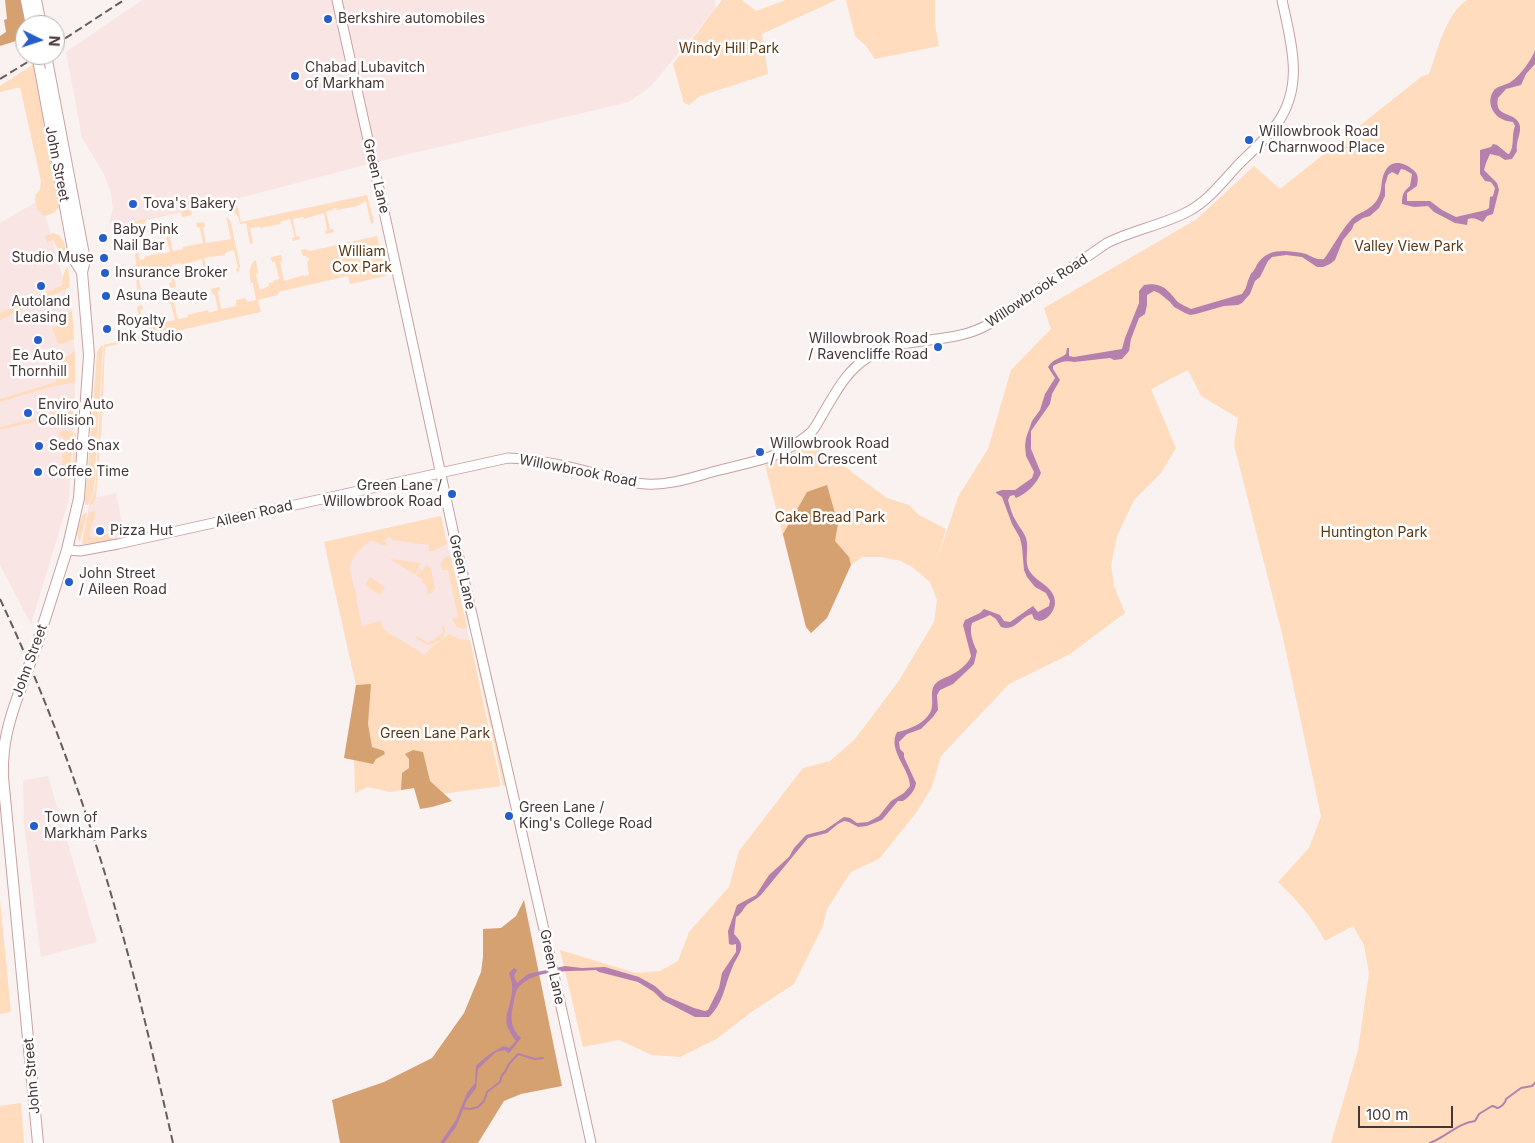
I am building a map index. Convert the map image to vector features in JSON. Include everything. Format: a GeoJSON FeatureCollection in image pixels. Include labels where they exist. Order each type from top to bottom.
{"type":"FeatureCollection","features":[{"type":"Feature","properties":{"kind":"main road"},"geometry":{"type":"LineString","coordinates":[[26,0],[29,15]]}},
{"type":"Feature","properties":{"kind":"main road"},"geometry":{"type":"LineString","coordinates":[[36,0],[38,15]]}},
{"type":"Feature","properties":{"kind":"main road","name":"John Street"},"geometry":{"type":"LineString","coordinates":[[38,1143],[2,770],[3,750],[5,734],[18,693],[37,644],[67,550],[79,498],[88,366],[82,272],[75,261],[42,65]]}},
{"type":"Feature","properties":{"kind":"main road","name":"John Street"},"geometry":{"type":"LineString","coordinates":[[44,70],[45,65]]}},
{"type":"Feature","properties":{"kind":"street","name":"Green Lane"},"geometry":{"type":"LineString","coordinates":[[337,0],[473,622],[560,999],[591,1143]]}},
{"type":"Feature","properties":{"kind":"street","name":"Willowbrook Road"},"geometry":{"type":"LineString","coordinates":[[440,472],[508,458],[532,459],[636,483],[656,484],[680,480],[762,459],[786,449],[811,433],[849,372],[872,355],[895,345],[949,338],[977,331],[1107,243],[1172,219],[1200,204],[1276,126],[1287,105],[1293,82],[1294,60],[1282,0]]}},
{"type":"Feature","properties":{"kind":"street","name":"Aileen Road"},"geometry":{"type":"LineString","coordinates":[[67,550],[80,551],[118,544],[440,472]]}},
{"type":"Feature","properties":{"kind":"shaded area"},"geometry":{"type":"Polygon","coordinates":[[[142,0],[715,0],[716,8],[651,86],[629,102],[384,160],[236,199],[118,225],[109,222],[113,209],[111,193],[104,174],[82,138],[66,52],[142,0]]]}},
{"type":"Feature","properties":{"kind":"shaded area"},"geometry":{"type":"Polygon","coordinates":[[[1535,50],[1535,64],[1526,74],[1521,85],[1506,89],[1498,98],[1501,112],[1516,119],[1520,129],[1517,151],[1512,159],[1505,160],[1490,154],[1486,163],[1484,170],[1497,183],[1499,190],[1493,214],[1487,216],[1483,222],[1472,218],[1468,219],[1467,225],[1455,223],[1434,212],[1428,206],[1414,207],[1402,204],[1404,192],[1410,186],[1412,174],[1401,169],[1398,175],[1392,172],[1388,175],[1385,185],[1385,196],[1379,208],[1370,216],[1354,224],[1343,240],[1335,260],[1330,264],[1317,267],[1302,257],[1286,255],[1272,257],[1260,277],[1255,281],[1250,294],[1242,303],[1190,315],[1174,307],[1159,293],[1154,291],[1147,295],[1145,314],[1139,318],[1131,339],[1129,351],[1122,359],[1066,361],[1053,366],[1060,380],[1052,394],[1050,404],[1031,431],[1031,449],[1041,473],[1034,485],[1027,491],[1016,498],[1014,495],[1010,496],[1008,500],[1013,516],[1026,538],[1028,568],[1052,592],[1054,608],[1043,620],[1038,621],[1034,619],[1032,614],[1010,628],[1001,627],[996,619],[990,615],[972,623],[971,634],[977,651],[974,664],[953,684],[940,690],[937,695],[938,710],[933,717],[921,729],[907,734],[899,742],[900,749],[904,753],[916,783],[911,794],[903,801],[898,801],[882,820],[867,826],[858,827],[844,821],[827,833],[808,838],[761,895],[746,906],[736,917],[734,934],[738,938],[741,950],[730,972],[718,1006],[709,1017],[695,1017],[662,1000],[654,992],[638,982],[596,970],[554,972],[534,977],[525,982],[516,992],[512,1015],[513,1027],[521,1038],[510,1052],[508,1053],[505,1050],[496,1052],[478,1069],[476,1088],[467,1100],[456,1127],[444,1143],[440,1143],[456,1120],[467,1093],[475,1083],[476,1066],[493,1052],[504,1046],[509,1048],[516,1041],[506,1022],[512,990],[509,973],[514,968],[517,970],[514,976],[517,983],[528,974],[565,966],[582,968],[605,967],[639,977],[655,986],[666,996],[694,1008],[708,1010],[719,988],[722,973],[736,952],[736,944],[729,944],[728,931],[737,905],[756,895],[769,875],[789,857],[794,848],[806,835],[825,830],[844,817],[850,818],[857,823],[868,822],[879,816],[891,801],[904,793],[910,786],[907,773],[895,746],[897,732],[919,724],[928,716],[932,706],[933,686],[959,670],[970,659],[971,656],[963,625],[965,620],[984,609],[1000,615],[1004,621],[1010,622],[1033,606],[1038,612],[1049,606],[1050,601],[1046,593],[1035,587],[1027,577],[1024,570],[1020,538],[1012,524],[1002,497],[996,492],[1015,490],[1032,478],[1034,472],[1026,456],[1026,438],[1032,421],[1040,410],[1045,394],[1055,378],[1048,367],[1052,362],[1066,354],[1067,348],[1069,348],[1069,356],[1074,357],[1122,349],[1139,303],[1139,291],[1144,285],[1150,284],[1163,287],[1179,303],[1191,309],[1242,294],[1257,264],[1262,258],[1272,252],[1296,252],[1324,259],[1350,221],[1377,200],[1382,179],[1390,165],[1400,163],[1406,165],[1417,174],[1417,186],[1407,193],[1407,201],[1430,201],[1456,217],[1486,210],[1489,208],[1490,197],[1493,196],[1495,188],[1491,182],[1485,181],[1480,174],[1480,150],[1491,147],[1493,144],[1509,154],[1512,148],[1515,126],[1513,122],[1503,120],[1495,114],[1490,102],[1492,93],[1498,87],[1513,81],[1531,59],[1535,50]]]}},
{"type":"Feature","properties":{"kind":"shaded area"},"geometry":{"type":"Polygon","coordinates":[[[41,199],[72,311],[75,358],[75,411],[69,499],[31,624],[0,565],[0,223],[41,199]]]}},
{"type":"Feature","properties":{"kind":"shaded area"},"geometry":{"type":"Polygon","coordinates":[[[116,493],[125,538],[87,545],[82,543],[92,498],[116,493]]]}},
{"type":"Feature","properties":{"kind":"shaded area"},"geometry":{"type":"Polygon","coordinates":[[[441,516],[478,677],[356,685],[324,542],[441,516]]]}},
{"type":"Feature","properties":{"kind":"shaded area"},"geometry":{"type":"Polygon","coordinates":[[[48,776],[97,942],[41,957],[24,825],[23,780],[48,776]]]}},
{"type":"Feature","properties":{"kind":"green space"},"geometry":{"type":"Polygon","coordinates":[[[5,0],[21,0],[23,15],[15,15],[15,41],[0,46],[0,36],[6,32],[4,20],[7,19],[5,0]]]}},
{"type":"Feature","properties":{"kind":"green space","name":"Windy Hill Park"},"geometry":{"type":"Polygon","coordinates":[[[722,0],[742,0],[756,11],[786,0],[836,0],[762,34],[768,74],[700,96],[689,105],[684,103],[673,64],[722,0]]]}},
{"type":"Feature","properties":{"kind":"green space"},"geometry":{"type":"Polygon","coordinates":[[[846,0],[935,0],[935,25],[939,46],[875,59],[866,46],[855,36],[846,0]]]}},
{"type":"Feature","properties":{"kind":"green space"},"geometry":{"type":"Polygon","coordinates":[[[1467,0],[1535,0],[1535,1143],[1331,1143],[1358,1050],[1369,973],[1364,945],[1353,926],[1325,941],[1304,910],[1278,882],[1309,848],[1321,816],[1282,633],[1234,445],[1238,418],[1201,396],[1188,370],[1151,389],[1176,448],[1161,473],[1134,500],[1117,536],[1111,565],[1114,586],[1125,613],[1070,654],[1009,684],[941,756],[932,787],[916,813],[879,859],[851,872],[827,909],[823,926],[794,984],[750,1013],[718,1038],[680,1057],[652,1055],[619,1040],[583,1047],[560,950],[636,973],[660,971],[678,961],[689,932],[729,887],[739,851],[803,768],[830,761],[855,739],[898,682],[934,622],[937,600],[930,582],[912,567],[901,561],[881,557],[862,557],[851,565],[827,618],[811,633],[806,627],[765,465],[784,459],[802,446],[817,444],[887,498],[909,505],[919,515],[946,529],[937,561],[958,497],[988,449],[1011,370],[1051,329],[1044,308],[1197,219],[1254,166],[1280,189],[1421,77],[1429,74],[1448,24],[1459,7],[1467,0]]]}},
{"type":"Feature","properties":{"kind":"green space"},"geometry":{"type":"Polygon","coordinates":[[[34,65],[59,200],[59,207],[54,213],[44,216],[37,209],[35,199],[36,194],[40,190],[41,181],[20,87],[0,92],[0,86],[34,65]]]}},
{"type":"Feature","properties":{"kind":"green space"},"geometry":{"type":"Polygon","coordinates":[[[367,195],[374,222],[371,224],[366,201],[357,206],[337,210],[336,208],[326,212],[330,229],[333,229],[334,232],[326,234],[324,213],[304,219],[303,217],[293,219],[296,236],[299,236],[300,239],[293,241],[292,238],[295,237],[290,219],[280,222],[281,224],[250,228],[253,243],[250,244],[246,223],[240,224],[238,216],[233,211],[236,206],[229,203],[226,208],[224,208],[222,203],[191,210],[192,215],[182,217],[181,212],[145,220],[146,225],[143,226],[142,224],[140,227],[131,229],[130,227],[118,225],[236,199],[241,222],[367,195]]]}},
{"type":"Feature","properties":{"kind":"green space"},"geometry":{"type":"Polygon","coordinates":[[[226,217],[231,223],[240,266],[237,273],[236,269],[238,268],[234,250],[225,253],[225,255],[204,258],[208,274],[211,275],[211,278],[204,280],[202,259],[182,265],[181,263],[171,265],[176,287],[170,288],[169,283],[172,282],[168,266],[148,272],[148,270],[137,271],[142,294],[137,292],[135,244],[132,241],[133,239],[137,237],[136,243],[140,260],[159,253],[170,252],[163,231],[168,229],[173,251],[203,243],[200,228],[197,227],[196,223],[204,222],[205,226],[203,228],[206,243],[231,239],[226,217]]]}},
{"type":"Feature","properties":{"kind":"green space"},"geometry":{"type":"Polygon","coordinates":[[[53,233],[61,236],[64,242],[66,254],[58,260],[55,256],[60,253],[53,240],[47,242],[45,236],[53,233]]]}},
{"type":"Feature","properties":{"kind":"green space","name":"William Cox Park"},"geometry":{"type":"Polygon","coordinates":[[[377,236],[386,276],[350,284],[348,276],[278,292],[278,295],[258,300],[261,312],[105,347],[96,497],[93,504],[89,505],[95,491],[104,345],[130,340],[131,336],[138,338],[142,327],[137,309],[138,306],[142,305],[143,309],[140,310],[145,328],[154,324],[154,322],[175,320],[171,304],[168,303],[167,299],[175,297],[176,301],[174,303],[178,319],[208,310],[209,313],[218,310],[215,295],[212,294],[211,289],[219,287],[220,291],[218,293],[221,309],[236,306],[236,300],[246,298],[247,302],[256,300],[253,283],[251,283],[250,267],[256,260],[258,273],[256,275],[260,290],[269,286],[269,283],[279,279],[275,262],[272,262],[271,257],[281,255],[282,261],[280,262],[284,281],[309,275],[307,262],[309,258],[303,256],[301,250],[310,251],[377,236]]]}},
{"type":"Feature","properties":{"kind":"green space"},"geometry":{"type":"Polygon","coordinates":[[[68,267],[70,287],[0,320],[0,313],[63,285],[62,280],[68,267]]]}},
{"type":"Feature","properties":{"kind":"green space"},"geometry":{"type":"Polygon","coordinates":[[[72,311],[74,339],[62,344],[58,343],[52,328],[68,321],[66,317],[72,311]]]}},
{"type":"Feature","properties":{"kind":"green space"},"geometry":{"type":"Polygon","coordinates":[[[103,345],[94,491],[88,505],[86,505],[97,353],[103,345]]]}},
{"type":"Feature","properties":{"kind":"green space"},"geometry":{"type":"Polygon","coordinates":[[[75,351],[75,382],[0,402],[0,399],[56,382],[55,376],[57,375],[55,369],[59,367],[57,360],[75,351]]]}},
{"type":"Feature","properties":{"kind":"green space"},"geometry":{"type":"Polygon","coordinates":[[[67,397],[75,398],[73,422],[62,423],[61,417],[58,416],[0,430],[0,427],[51,415],[48,401],[67,397]]]}},
{"type":"Feature","properties":{"kind":"green space"},"geometry":{"type":"Polygon","coordinates":[[[64,430],[73,432],[70,477],[61,476],[56,468],[62,468],[63,437],[58,436],[59,432],[64,430]]]}},
{"type":"Feature","properties":{"kind":"green space"},"geometry":{"type":"Polygon","coordinates":[[[74,433],[76,434],[74,473],[72,476],[74,433]]]}},
{"type":"Feature","properties":{"kind":"green space","name":"Cake Bread Park"},"geometry":{"type":"Polygon","coordinates":[[[827,485],[838,524],[835,541],[849,557],[851,565],[827,618],[811,633],[806,627],[783,534],[807,492],[827,485]]]}},
{"type":"Feature","properties":{"kind":"green space"},"geometry":{"type":"Polygon","coordinates":[[[96,511],[89,535],[92,538],[113,533],[113,540],[83,544],[88,513],[96,511]]]}},
{"type":"Feature","properties":{"kind":"green space"},"geometry":{"type":"Polygon","coordinates":[[[87,513],[80,542],[78,539],[78,528],[83,514],[87,513]]]}},
{"type":"Feature","properties":{"kind":"green space","name":"Green Lane Park"},"geometry":{"type":"Polygon","coordinates":[[[441,516],[447,544],[433,551],[428,551],[429,545],[392,540],[389,536],[384,541],[388,546],[381,545],[372,540],[352,560],[350,569],[362,626],[380,621],[384,630],[425,655],[433,646],[449,634],[459,639],[470,640],[501,786],[434,795],[421,787],[390,792],[368,787],[355,793],[354,760],[344,758],[356,685],[324,542],[441,516]]]}},
{"type":"Feature","properties":{"kind":"green space"},"geometry":{"type":"Polygon","coordinates":[[[447,556],[451,557],[467,627],[463,629],[457,627],[452,619],[458,617],[448,570],[442,570],[441,565],[442,560],[447,556]]]}},
{"type":"Feature","properties":{"kind":"green space"},"geometry":{"type":"Polygon","coordinates":[[[453,557],[456,560],[469,622],[468,625],[453,557]]]}},
{"type":"Feature","properties":{"kind":"green space"},"geometry":{"type":"Polygon","coordinates":[[[390,559],[421,563],[415,575],[390,559]]]}},
{"type":"Feature","properties":{"kind":"green space"},"geometry":{"type":"Polygon","coordinates":[[[426,565],[431,569],[435,588],[432,593],[427,594],[426,585],[416,575],[420,569],[423,571],[426,565]]]}},
{"type":"Feature","properties":{"kind":"green space"},"geometry":{"type":"Polygon","coordinates":[[[370,577],[385,587],[380,595],[365,585],[370,577]]]}},
{"type":"Feature","properties":{"kind":"green space"},"geometry":{"type":"Polygon","coordinates":[[[442,626],[444,626],[445,633],[435,643],[427,645],[416,638],[417,636],[428,643],[443,633],[442,626]]]}},
{"type":"Feature","properties":{"kind":"green space"},"geometry":{"type":"Polygon","coordinates":[[[472,640],[474,642],[506,786],[503,786],[472,640]]]}},
{"type":"Feature","properties":{"kind":"green space"},"geometry":{"type":"Polygon","coordinates":[[[371,684],[368,724],[372,747],[384,751],[385,754],[376,759],[373,764],[344,758],[356,685],[371,684]]]}},
{"type":"Feature","properties":{"kind":"green space"},"geometry":{"type":"Polygon","coordinates":[[[413,750],[423,752],[430,781],[452,801],[420,809],[414,788],[401,790],[402,773],[409,768],[409,759],[405,754],[413,750]]]}},
{"type":"Feature","properties":{"kind":"green space"},"geometry":{"type":"Polygon","coordinates":[[[0,900],[11,1012],[0,1014],[0,900]]]}},
{"type":"Feature","properties":{"kind":"green space"},"geometry":{"type":"Polygon","coordinates":[[[524,900],[562,1086],[521,1094],[504,1101],[478,1143],[340,1143],[332,1100],[384,1082],[432,1058],[464,1013],[481,972],[483,929],[501,928],[516,916],[524,900]]]}},
{"type":"Feature","properties":{"kind":"green space"},"geometry":{"type":"Polygon","coordinates":[[[21,1103],[24,1143],[0,1143],[0,1106],[21,1103]]]}},
{"type":"Feature","properties":{"kind":"waterway"},"geometry":{"type":"LineString","coordinates":[[462,1108],[478,1107],[484,1101],[487,1092],[500,1082],[509,1064],[518,1054],[535,1059],[543,1058]]}},
{"type":"Feature","properties":{"kind":"waterway"},"geometry":{"type":"LineString","coordinates":[[1430,1143],[1463,1124],[1475,1121],[1479,1114],[1492,1106],[1500,1107],[1506,1099],[1521,1088],[1532,1086],[1535,1083]]}},
{"type":"Feature","properties":{"kind":"railway"},"geometry":{"type":"LineString","coordinates":[[65,38],[124,0]]}},
{"type":"Feature","properties":{"kind":"railway"},"geometry":{"type":"LineString","coordinates":[[0,79],[23,65]]}},
{"type":"Feature","properties":{"kind":"railway"},"geometry":{"type":"LineString","coordinates":[[0,599],[35,678],[81,798],[134,977],[173,1143]]}},
{"type":"Feature","properties":{"kind":"place","name":"Berkshire automobiles"},"geometry":{"type":"Point","coordinates":[328,19]}},
{"type":"Feature","properties":{"kind":"place","name":"Chabad Lubavitch of Markham"},"geometry":{"type":"Point","coordinates":[295,76]}},
{"type":"Feature","properties":{"kind":"place","name":"Willowbrook Road / Charnwood Place"},"geometry":{"type":"Point","coordinates":[1249,140]}},
{"type":"Feature","properties":{"kind":"place","name":"Tova's Bakery"},"geometry":{"type":"Point","coordinates":[133,204]}},
{"type":"Feature","properties":{"kind":"place","name":"Baby Pink Nail Bar"},"geometry":{"type":"Point","coordinates":[103,238]}},
{"type":"Feature","properties":{"kind":"place","name":"Studio Muse"},"geometry":{"type":"Point","coordinates":[104,258]}},
{"type":"Feature","properties":{"kind":"place","name":"Insurance Broker"},"geometry":{"type":"Point","coordinates":[105,273]}},
{"type":"Feature","properties":{"kind":"place","name":"Autoland Leasing"},"geometry":{"type":"Point","coordinates":[41,286]}},
{"type":"Feature","properties":{"kind":"place","name":"Asuna Beaute"},"geometry":{"type":"Point","coordinates":[106,296]}},
{"type":"Feature","properties":{"kind":"place","name":"Royalty Ink Studio"},"geometry":{"type":"Point","coordinates":[107,329]}},
{"type":"Feature","properties":{"kind":"place","name":"Ee Auto Thornhill"},"geometry":{"type":"Point","coordinates":[38,340]}},
{"type":"Feature","properties":{"kind":"place","name":"Willowbrook Road / Ravencliffe Road"},"geometry":{"type":"Point","coordinates":[938,347]}},
{"type":"Feature","properties":{"kind":"place","name":"Enviro Auto Collision"},"geometry":{"type":"Point","coordinates":[28,413]}},
{"type":"Feature","properties":{"kind":"place","name":"Sedo Snax"},"geometry":{"type":"Point","coordinates":[39,446]}},
{"type":"Feature","properties":{"kind":"place","name":"Willowbrook Road / Holm Crescent"},"geometry":{"type":"Point","coordinates":[760,452]}},
{"type":"Feature","properties":{"kind":"place","name":"Coffee Time"},"geometry":{"type":"Point","coordinates":[38,472]}},
{"type":"Feature","properties":{"kind":"place","name":"Green Lane / Willowbrook Road"},"geometry":{"type":"Point","coordinates":[452,494]}},
{"type":"Feature","properties":{"kind":"place","name":"Pizza Hut"},"geometry":{"type":"Point","coordinates":[100,531]}},
{"type":"Feature","properties":{"kind":"place","name":"John Street / Aileen Road"},"geometry":{"type":"Point","coordinates":[69,582]}},
{"type":"Feature","properties":{"kind":"place","name":"Green Lane / King's College Road"},"geometry":{"type":"Point","coordinates":[509,816]}},
{"type":"Feature","properties":{"kind":"place","name":"Town of Markham Parks"},"geometry":{"type":"Point","coordinates":[34,826]}},
{"type":"Feature","properties":{"kind":"park label","name":"Valley View Park"},"geometry":{"type":"Point","coordinates":[1409,247]}},
{"type":"Feature","properties":{"kind":"park label","name":"Huntington Park"},"geometry":{"type":"Point","coordinates":[1374,533]}}]}
